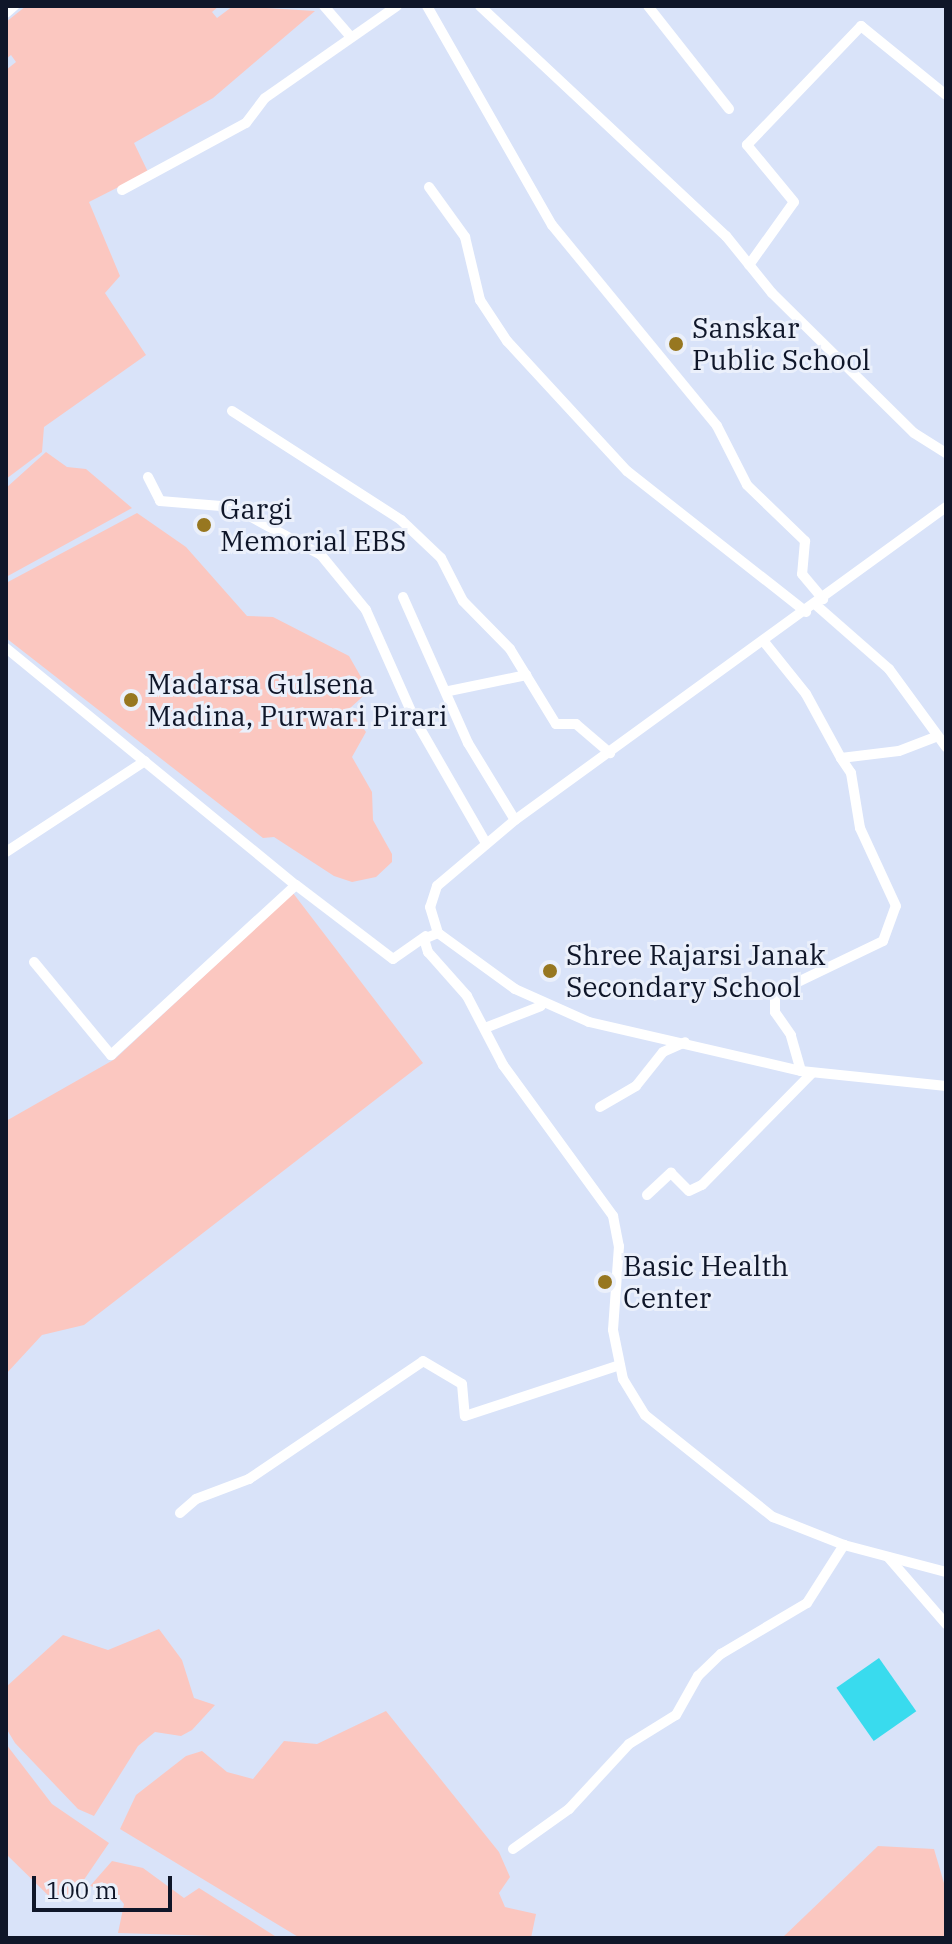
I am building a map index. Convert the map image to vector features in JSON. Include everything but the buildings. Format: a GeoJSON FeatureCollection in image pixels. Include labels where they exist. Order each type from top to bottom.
{"type":"FeatureCollection","features":[{"type":"Feature","properties":{"kind":"street"},"geometry":{"type":"LineString","coordinates":[[6,13],[14,6]]}},
{"type":"Feature","properties":{"kind":"street"},"geometry":{"type":"LineString","coordinates":[[324,6],[350,36]]}},
{"type":"Feature","properties":{"kind":"street"},"geometry":{"type":"LineString","coordinates":[[122,190],[246,123],[265,98],[397,6]]}},
{"type":"Feature","properties":{"kind":"street"},"geometry":{"type":"LineString","coordinates":[[427,6],[552,225],[717,426],[747,485],[805,541],[802,574],[815,605]]}},
{"type":"Feature","properties":{"kind":"street"},"geometry":{"type":"LineString","coordinates":[[480,6],[602,115],[914,433],[946,453]]}},
{"type":"Feature","properties":{"kind":"street"},"geometry":{"type":"LineString","coordinates":[[648,6],[729,109]]}},
{"type":"Feature","properties":{"kind":"street"},"geometry":{"type":"LineString","coordinates":[[749,265],[794,202],[747,145],[861,26],[946,95]]}},
{"type":"Feature","properties":{"kind":"street"},"geometry":{"type":"LineString","coordinates":[[429,187],[465,237],[480,300],[507,341],[627,471],[815,605],[889,669],[935,737],[946,747]]}},
{"type":"Feature","properties":{"kind":"street"},"geometry":{"type":"LineString","coordinates":[[232,411],[401,520],[441,558],[463,601],[510,649],[556,724],[576,724],[610,753]]}},
{"type":"Feature","properties":{"kind":"street"},"geometry":{"type":"LineString","coordinates":[[148,477],[160,501],[233,507],[321,555],[366,610],[414,718],[486,843]]}},
{"type":"Feature","properties":{"kind":"street"},"geometry":{"type":"LineString","coordinates":[[549,1008],[438,933],[430,907],[437,886],[515,820],[765,643],[946,507]]}},
{"type":"Feature","properties":{"kind":"street"},"geometry":{"type":"LineString","coordinates":[[403,597],[449,691],[468,743],[515,820]]}},
{"type":"Feature","properties":{"kind":"street"},"geometry":{"type":"LineString","coordinates":[[765,643],[806,694],[851,773],[860,828],[896,906],[883,941],[775,993],[775,1012],[791,1035],[807,1072]]}},
{"type":"Feature","properties":{"kind":"street"},"geometry":{"type":"LineString","coordinates":[[6,648],[296,885],[393,959],[426,936],[438,933]]}},
{"type":"Feature","properties":{"kind":"street"},"geometry":{"type":"LineString","coordinates":[[449,691],[526,675]]}},
{"type":"Feature","properties":{"kind":"street"},"geometry":{"type":"LineString","coordinates":[[841,758],[899,751],[935,737]]}},
{"type":"Feature","properties":{"kind":"street"},"geometry":{"type":"LineString","coordinates":[[6,852],[145,761]]}},
{"type":"Feature","properties":{"kind":"street"},"geometry":{"type":"LineString","coordinates":[[34,962],[111,1055],[296,885]]}},
{"type":"Feature","properties":{"kind":"street"},"geometry":{"type":"LineString","coordinates":[[426,936],[428,952],[467,996],[503,1065],[613,1216],[619,1246],[613,1330],[620,1365],[645,1415],[729,1487],[773,1517],[844,1545],[946,1572]]}},
{"type":"Feature","properties":{"kind":"street"},"geometry":{"type":"LineString","coordinates":[[485,1028],[535,1005],[807,1072],[946,1086]]}},
{"type":"Feature","properties":{"kind":"street"},"geometry":{"type":"LineString","coordinates":[[600,1107],[636,1086],[663,1052],[685,1042]]}},
{"type":"Feature","properties":{"kind":"street"},"geometry":{"type":"LineString","coordinates":[[647,1195],[671,1173],[689,1191],[702,1185],[807,1072]]}},
{"type":"Feature","properties":{"kind":"street"},"geometry":{"type":"LineString","coordinates":[[180,1513],[196,1499],[249,1479],[423,1361],[462,1384],[465,1416],[620,1365]]}},
{"type":"Feature","properties":{"kind":"street"},"geometry":{"type":"LineString","coordinates":[[513,1849],[569,1809],[629,1744],[676,1715],[689,1688],[721,1654],[807,1603],[844,1545]]}},
{"type":"Feature","properties":{"kind":"street"},"geometry":{"type":"LineString","coordinates":[[888,1557],[946,1624]]}},
{"type":"Feature","properties":{"kind":"shaded area"},"geometry":{"type":"Polygon","coordinates":[[[26,6],[219,6],[212,12],[217,18],[233,6],[315,11],[213,98],[134,143],[148,172],[89,202],[120,276],[105,293],[146,355],[44,427],[42,452],[6,479],[6,70],[16,62],[11,55],[6,59],[6,22],[26,6]]]}},
{"type":"Feature","properties":{"kind":"shaded area"},"geometry":{"type":"Polygon","coordinates":[[[46,452],[67,467],[86,469],[132,508],[6,577],[6,488],[46,452]]]}},
{"type":"Feature","properties":{"kind":"shaded area"},"geometry":{"type":"Polygon","coordinates":[[[137,513],[186,547],[247,616],[273,617],[349,656],[369,691],[349,709],[366,732],[352,757],[372,792],[373,820],[392,854],[392,862],[376,877],[352,882],[334,876],[274,837],[263,838],[6,638],[6,583],[137,513]]]}},
{"type":"Feature","properties":{"kind":"shaded area"},"geometry":{"type":"Polygon","coordinates":[[[293,893],[423,1063],[84,1325],[42,1335],[6,1374],[6,1121],[115,1059],[293,893]]]}},
{"type":"Feature","properties":{"kind":"shaded area"},"geometry":{"type":"Polygon","coordinates":[[[159,1629],[182,1660],[194,1698],[215,1705],[192,1730],[181,1736],[155,1732],[138,1746],[94,1816],[78,1809],[15,1743],[6,1728],[6,1687],[63,1635],[108,1650],[159,1629]]]}},
{"type":"Feature","properties":{"kind":"shaded area"},"geometry":{"type":"Polygon","coordinates":[[[386,1711],[499,1852],[510,1877],[499,1893],[505,1907],[536,1914],[531,1938],[300,1938],[120,1829],[136,1795],[186,1756],[202,1751],[227,1772],[253,1779],[284,1741],[317,1744],[386,1711]]]}},
{"type":"Feature","properties":{"kind":"shaded area"},"geometry":{"type":"Polygon","coordinates":[[[6,1744],[52,1804],[109,1843],[77,1890],[55,1902],[6,1854],[6,1744]]]}},
{"type":"Feature","properties":{"kind":"shaded area"},"geometry":{"type":"Polygon","coordinates":[[[878,1846],[934,1849],[946,1890],[946,1938],[782,1938],[878,1846]]]}},
{"type":"Feature","properties":{"kind":"shaded area"},"geometry":{"type":"Polygon","coordinates":[[[112,1861],[143,1868],[184,1898],[199,1888],[278,1938],[118,1933],[124,1904],[115,1893],[90,1886],[112,1861]]]}},
{"type":"Feature","properties":{"kind":"water"},"geometry":{"type":"Polygon","coordinates":[[[879,1658],[916,1711],[874,1741],[836,1688],[879,1658]]]}},
{"type":"Feature","properties":{"kind":"place","name":"Sanskar Public School"},"geometry":{"type":"Point","coordinates":[676,344]}},
{"type":"Feature","properties":{"kind":"place","name":"Gargi Memorial EBS"},"geometry":{"type":"Point","coordinates":[204,525]}},
{"type":"Feature","properties":{"kind":"place","name":"Madarsa Gulsena Madina, Purwari Pirari"},"geometry":{"type":"Point","coordinates":[131,700]}},
{"type":"Feature","properties":{"kind":"place","name":"Shree Rajarsi Janak Secondary School"},"geometry":{"type":"Point","coordinates":[550,971]}},
{"type":"Feature","properties":{"kind":"place","name":"Basic Health Center"},"geometry":{"type":"Point","coordinates":[605,1282]}}]}
